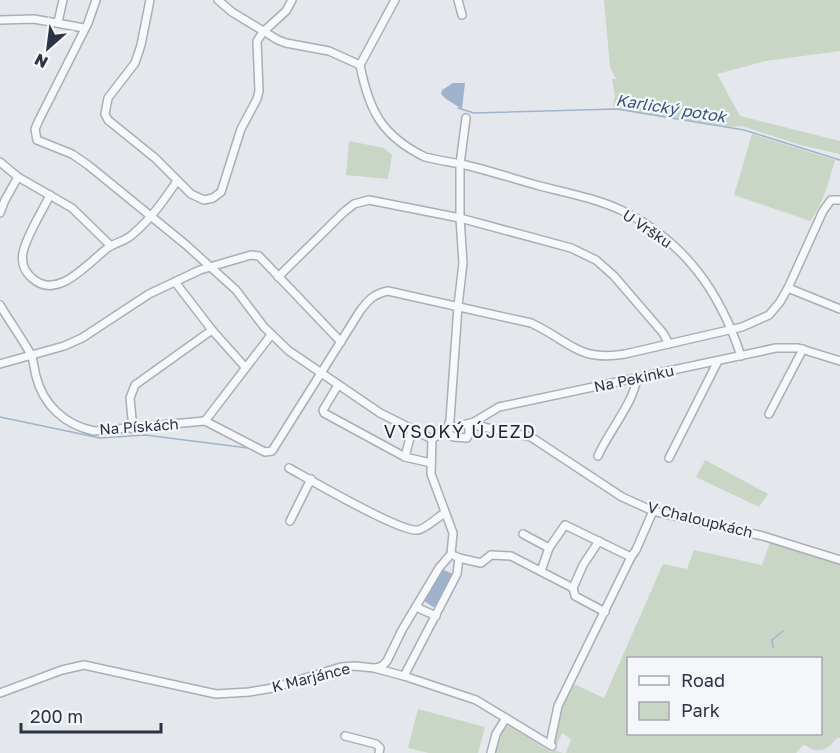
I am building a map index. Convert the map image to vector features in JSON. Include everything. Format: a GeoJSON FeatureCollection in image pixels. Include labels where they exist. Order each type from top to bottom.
{"type":"FeatureCollection","features":[{"type":"Feature","properties":{"kind":"street"},"geometry":{"type":"LineString","coordinates":[[58,22],[63,0]]}},
{"type":"Feature","properties":{"kind":"street"},"geometry":{"type":"LineString","coordinates":[[96,0],[61,78],[39,120],[35,134],[37,140],[72,154],[152,216],[236,290],[271,335],[289,351],[380,413],[432,439]]}},
{"type":"Feature","properties":{"kind":"street"},"geometry":{"type":"LineString","coordinates":[[150,0],[138,55],[131,70],[108,98],[105,114],[111,124],[155,158],[191,194],[204,200],[213,198],[221,192],[241,129],[257,99],[259,91],[257,41],[262,32],[286,11],[292,0]]}},
{"type":"Feature","properties":{"kind":"street"},"geometry":{"type":"LineString","coordinates":[[218,0],[262,32],[286,43],[340,54],[360,65],[395,0]]}},
{"type":"Feature","properties":{"kind":"street"},"geometry":{"type":"LineString","coordinates":[[458,0],[462,15]]}},
{"type":"Feature","properties":{"kind":"street"},"geometry":{"type":"LineString","coordinates":[[0,20],[25,19],[58,22],[84,28]]}},
{"type":"Feature","properties":{"kind":"street","name":"U Vršku"},"geometry":{"type":"LineString","coordinates":[[360,65],[367,97],[373,111],[400,142],[425,157],[460,164],[587,199],[623,211],[654,230],[696,268],[713,291],[732,329],[741,356]]}},
{"type":"Feature","properties":{"kind":"street"},"geometry":{"type":"LineString","coordinates":[[432,439],[447,429],[469,424],[469,434],[467,438],[454,437],[447,429],[450,420],[463,263],[460,164],[466,118]]}},
{"type":"Feature","properties":{"kind":"street"},"geometry":{"type":"LineString","coordinates":[[0,162],[18,177],[79,214],[111,246]]}},
{"type":"Feature","properties":{"kind":"street"},"geometry":{"type":"LineString","coordinates":[[0,213],[18,177]]}},
{"type":"Feature","properties":{"kind":"street"},"geometry":{"type":"LineString","coordinates":[[50,195],[22,255],[26,271],[35,281],[49,286],[64,282],[111,246],[133,235],[152,216],[177,181]]}},
{"type":"Feature","properties":{"kind":"street"},"geometry":{"type":"LineString","coordinates":[[278,277],[344,212],[354,204],[369,200],[460,218],[571,248],[596,260],[627,291],[663,333],[669,344]]}},
{"type":"Feature","properties":{"kind":"street"},"geometry":{"type":"LineString","coordinates":[[271,335],[205,421],[265,452],[275,449],[360,310],[370,297],[378,293],[388,291],[531,324],[546,330],[571,348],[596,356],[618,355],[732,329],[769,315],[788,288],[823,211],[831,200],[840,200]]}},
{"type":"Feature","properties":{"kind":"street"},"geometry":{"type":"LineString","coordinates":[[0,364],[32,356],[82,338],[139,300],[200,270],[255,255],[341,342]]}},
{"type":"Feature","properties":{"kind":"street"},"geometry":{"type":"LineString","coordinates":[[175,282],[212,330],[245,367]]}},
{"type":"Feature","properties":{"kind":"street"},"geometry":{"type":"LineString","coordinates":[[788,288],[840,309]]}},
{"type":"Feature","properties":{"kind":"street","name":"Na Pískách"},"geometry":{"type":"LineString","coordinates":[[0,306],[32,356],[36,376],[50,406],[64,419],[78,427],[94,431],[205,421]]}},
{"type":"Feature","properties":{"kind":"street"},"geometry":{"type":"LineString","coordinates":[[133,429],[130,398],[135,386],[140,380],[212,330]]}},
{"type":"Feature","properties":{"kind":"street","name":"Na Pekinku"},"geometry":{"type":"LineString","coordinates":[[469,424],[499,407],[776,348],[803,349],[840,362]]}},
{"type":"Feature","properties":{"kind":"street"},"geometry":{"type":"LineString","coordinates":[[769,414],[803,349]]}},
{"type":"Feature","properties":{"kind":"street"},"geometry":{"type":"LineString","coordinates":[[669,458],[718,361]]}},
{"type":"Feature","properties":{"kind":"street"},"geometry":{"type":"LineString","coordinates":[[598,456],[629,400],[636,379]]}},
{"type":"Feature","properties":{"kind":"street"},"geometry":{"type":"LineString","coordinates":[[338,385],[323,410],[324,414],[405,457],[431,464]]}},
{"type":"Feature","properties":{"kind":"street","name":"V Chaloupkách"},"geometry":{"type":"LineString","coordinates":[[469,424],[531,437],[622,497],[653,511],[763,536],[840,560]]}},
{"type":"Feature","properties":{"kind":"street"},"geometry":{"type":"LineString","coordinates":[[405,457],[412,430]]}},
{"type":"Feature","properties":{"kind":"street"},"geometry":{"type":"LineString","coordinates":[[404,676],[457,574],[453,533],[432,480],[432,439]]}},
{"type":"Feature","properties":{"kind":"street"},"geometry":{"type":"LineString","coordinates":[[289,468],[383,518],[411,530],[419,530],[445,513]]}},
{"type":"Feature","properties":{"kind":"street"},"geometry":{"type":"LineString","coordinates":[[290,521],[311,479]]}},
{"type":"Feature","properties":{"kind":"street"},"geometry":{"type":"LineString","coordinates":[[599,541],[583,565],[573,588],[575,596],[604,612],[653,511]]}},
{"type":"Feature","properties":{"kind":"street"},"geometry":{"type":"LineString","coordinates":[[541,571],[549,548],[565,525],[631,557]]}},
{"type":"Feature","properties":{"kind":"street"},"geometry":{"type":"LineString","coordinates":[[523,534],[549,548]]}},
{"type":"Feature","properties":{"kind":"street"},"geometry":{"type":"LineString","coordinates":[[455,556],[481,563],[491,555],[511,556],[573,588]]}},
{"type":"Feature","properties":{"kind":"street"},"geometry":{"type":"LineString","coordinates":[[374,668],[382,666],[387,661],[440,568],[455,556]]}},
{"type":"Feature","properties":{"kind":"street"},"geometry":{"type":"LineString","coordinates":[[416,607],[436,616]]}},
{"type":"Feature","properties":{"kind":"street","name":"K Marjánce"},"geometry":{"type":"LineString","coordinates":[[0,693],[62,670],[84,665],[93,665],[207,693],[249,692],[273,688],[341,667],[355,666],[374,668],[465,695],[487,705],[542,742],[551,745],[558,706],[604,612]]}},
{"type":"Feature","properties":{"kind":"street"},"geometry":{"type":"LineString","coordinates":[[491,753],[496,734],[506,718]]}},
{"type":"Feature","properties":{"kind":"street"},"geometry":{"type":"LineString","coordinates":[[345,736],[376,744],[380,748],[379,753]]}},
{"type":"Feature","properties":{"kind":"green space"},"geometry":{"type":"Polygon","coordinates":[[[604,0],[840,0],[840,51],[766,61],[717,74],[740,116],[840,141],[840,154],[800,145],[742,126],[729,127],[613,106],[615,96],[612,79],[616,79],[610,67],[604,0]]]}},
{"type":"Feature","properties":{"kind":"green space"},"geometry":{"type":"Polygon","coordinates":[[[752,134],[835,160],[822,200],[810,221],[734,195],[752,134]]]}},
{"type":"Feature","properties":{"kind":"green space"},"geometry":{"type":"Polygon","coordinates":[[[349,141],[384,148],[392,155],[388,179],[346,175],[349,141]]]}},
{"type":"Feature","properties":{"kind":"green space"},"geometry":{"type":"Polygon","coordinates":[[[705,460],[768,494],[759,507],[696,477],[705,460]]]}},
{"type":"Feature","properties":{"kind":"green space"},"geometry":{"type":"Polygon","coordinates":[[[771,540],[840,562],[840,738],[823,749],[816,750],[803,745],[796,753],[566,753],[571,739],[562,733],[557,744],[553,744],[562,708],[574,684],[604,698],[663,564],[687,569],[694,550],[762,565],[771,540]]]}},
{"type":"Feature","properties":{"kind":"green space"},"geometry":{"type":"Polygon","coordinates":[[[418,709],[485,727],[478,753],[429,753],[408,748],[418,709]]]}},
{"type":"Feature","properties":{"kind":"green space"},"geometry":{"type":"Polygon","coordinates":[[[508,725],[551,752],[555,750],[563,753],[495,753],[503,730],[508,725]]]}},
{"type":"Feature","properties":{"kind":"water"},"geometry":{"type":"Polygon","coordinates":[[[453,83],[465,83],[462,109],[441,94],[442,90],[453,83]]]}},
{"type":"Feature","properties":{"kind":"water"},"geometry":{"type":"Polygon","coordinates":[[[442,569],[453,574],[436,606],[433,607],[424,601],[442,569]]]}},
{"type":"Feature","properties":{"kind":"waterway","name":"Karlický potok"},"geometry":{"type":"LineString","coordinates":[[458,108],[474,113],[617,109],[744,130],[840,160]]}},
{"type":"Feature","properties":{"kind":"waterway"},"geometry":{"type":"LineString","coordinates":[[0,417],[100,438],[145,435],[248,448]]}},
{"type":"Feature","properties":{"kind":"waterway"},"geometry":{"type":"LineString","coordinates":[[773,648],[772,640],[783,631]]}},
{"type":"Feature","properties":{"kind":"district","name":"VYSOKÝ ÚJEZD"},"geometry":{"type":"Point","coordinates":[460,432]}}]}
